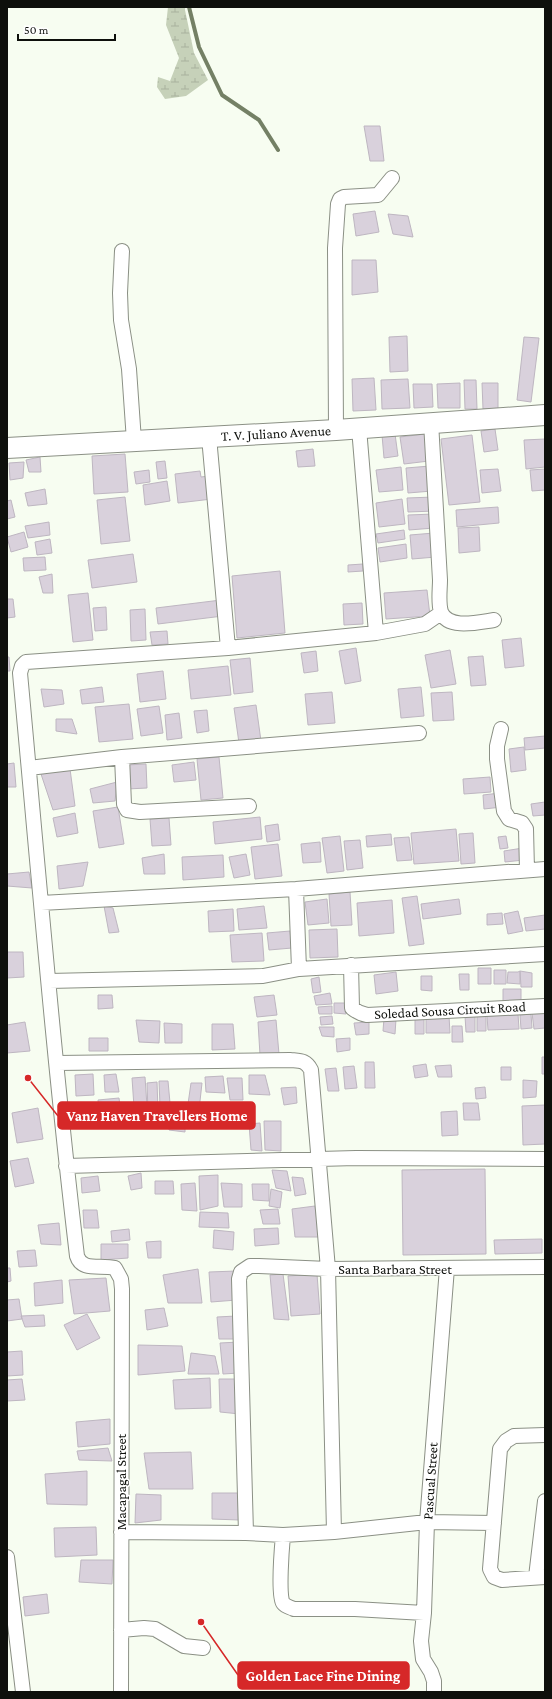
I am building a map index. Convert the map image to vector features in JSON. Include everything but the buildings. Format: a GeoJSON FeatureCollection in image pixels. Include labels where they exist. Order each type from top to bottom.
{"type":"FeatureCollection","features":[{"type":"Feature","properties":{"kind":"main road","name":"T. V. Juliano Avenue"},"geometry":{"type":"LineString","coordinates":[[7,448],[336,430],[545,415]]}},
{"type":"Feature","properties":{"kind":"street"},"geometry":{"type":"LineString","coordinates":[[336,430],[335,248],[338,204],[340,199],[346,196],[378,195],[392,178]]}},
{"type":"Feature","properties":{"kind":"street"},"geometry":{"type":"LineString","coordinates":[[122,251],[120,300],[129,369],[134,441]]}},
{"type":"Feature","properties":{"kind":"street"},"geometry":{"type":"LineString","coordinates":[[431,422],[440,580],[439,602],[442,613],[447,619],[465,624],[494,620]]}},
{"type":"Feature","properties":{"kind":"street"},"geometry":{"type":"LineString","coordinates":[[359,428],[376,633]]}},
{"type":"Feature","properties":{"kind":"street"},"geometry":{"type":"LineString","coordinates":[[209,437],[228,648]]}},
{"type":"Feature","properties":{"kind":"street"},"geometry":{"type":"LineString","coordinates":[[442,613],[425,624],[376,633],[228,648],[26,662],[22,666],[20,673],[66,1166],[318,1159],[545,1159]]}},
{"type":"Feature","properties":{"kind":"street"},"geometry":{"type":"LineString","coordinates":[[501,728],[497,746],[497,759],[504,811],[509,819],[522,823],[526,829],[527,870]]}},
{"type":"Feature","properties":{"kind":"street"},"geometry":{"type":"LineString","coordinates":[[29,768],[122,757],[419,733]]}},
{"type":"Feature","properties":{"kind":"street"},"geometry":{"type":"LineString","coordinates":[[122,757],[124,804],[127,810],[140,812],[249,806]]}},
{"type":"Feature","properties":{"kind":"street"},"geometry":{"type":"LineString","coordinates":[[42,903],[296,889],[545,869]]}},
{"type":"Feature","properties":{"kind":"street"},"geometry":{"type":"LineString","coordinates":[[296,889],[299,969]]}},
{"type":"Feature","properties":{"kind":"street"},"geometry":{"type":"LineString","coordinates":[[49,981],[263,976],[299,969],[545,954]]}},
{"type":"Feature","properties":{"kind":"street","name":"Soledad Sousa Circuit Road"},"geometry":{"type":"LineString","coordinates":[[351,965],[352,1008],[361,1014],[545,1006]]}},
{"type":"Feature","properties":{"kind":"street"},"geometry":{"type":"LineString","coordinates":[[57,1063],[304,1061],[311,1070],[328,1269],[334,1532]]}},
{"type":"Feature","properties":{"kind":"street","name":"Macapagal Street"},"geometry":{"type":"LineString","coordinates":[[66,1166],[79,1262],[84,1266],[115,1268],[119,1273],[122,1289],[121,1692]]}},
{"type":"Feature","properties":{"kind":"street","name":"Santa Barbara Street"},"geometry":{"type":"LineString","coordinates":[[246,1532],[239,1279],[241,1272],[250,1266],[328,1269],[545,1267]]}},
{"type":"Feature","properties":{"kind":"street","name":"Pascual Street"},"geometry":{"type":"LineString","coordinates":[[434,1692],[434,1681],[431,1672],[423,1659],[421,1641],[424,1613],[427,1522],[447,1268]]}},
{"type":"Feature","properties":{"kind":"street"},"geometry":{"type":"LineString","coordinates":[[545,1435],[514,1436],[506,1441],[500,1449],[490,1569],[494,1577],[502,1580],[541,1577],[545,1501]]}},
{"type":"Feature","properties":{"kind":"street"},"geometry":{"type":"LineString","coordinates":[[121,1532],[246,1532],[283,1535],[334,1532],[427,1522],[494,1523]]}},
{"type":"Feature","properties":{"kind":"street"},"geometry":{"type":"LineString","coordinates":[[283,1535],[281,1588],[282,1602],[286,1606],[294,1608],[355,1609],[424,1613]]}},
{"type":"Feature","properties":{"kind":"street"},"geometry":{"type":"LineString","coordinates":[[7,1557],[22,1692]]}},
{"type":"Feature","properties":{"kind":"street"},"geometry":{"type":"LineString","coordinates":[[121,1630],[144,1628],[155,1630],[184,1646],[203,1648]]}},
{"type":"Feature","properties":{"kind":"green space"},"geometry":{"type":"Polygon","coordinates":[[[168,7],[185,7],[194,53],[208,80],[186,96],[165,99],[157,87],[158,77],[170,81],[179,58],[166,25],[168,7]]]}},
{"type":"Feature","properties":{"kind":"waterway"},"geometry":{"type":"LineString","coordinates":[[189,7],[199,47],[222,95],[259,120],[278,150]]}},
{"type":"Feature","properties":{"kind":"place","name":"Vanz Haven Travellers Home"},"geometry":{"type":"Point","coordinates":[28,1078]}},
{"type":"Feature","properties":{"kind":"place","name":"Golden Lace Fine Dining"},"geometry":{"type":"Point","coordinates":[201,1622]}}]}
